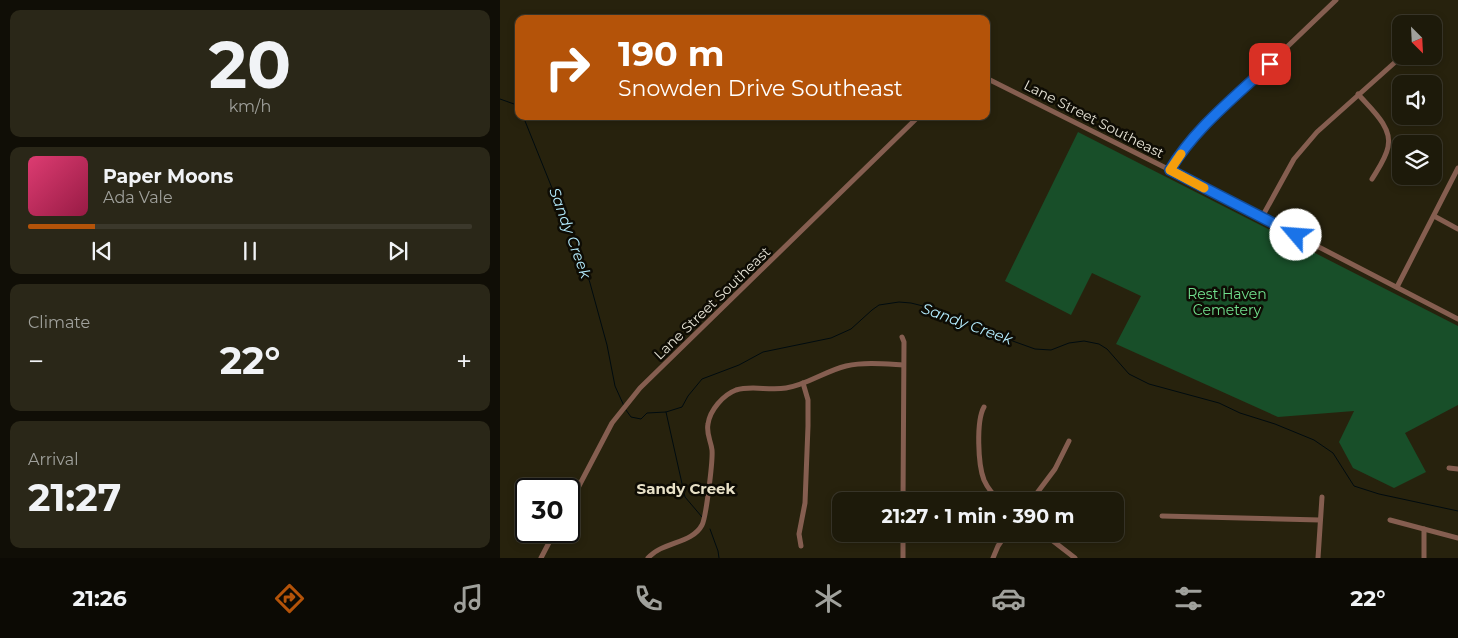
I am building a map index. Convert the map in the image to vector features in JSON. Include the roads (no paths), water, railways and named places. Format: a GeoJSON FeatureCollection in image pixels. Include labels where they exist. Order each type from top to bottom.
{"type":"FeatureCollection","features":[{"type":"Feature","properties":{"kind":"street"},"geometry":{"type":"LineString","coordinates":[[1170,170],[1195,135],[1336,0]]}},
{"type":"Feature","properties":{"kind":"street"},"geometry":{"type":"LineString","coordinates":[[1262,217],[1294,159],[1317,132],[1392,65]]}},
{"type":"Feature","properties":{"kind":"street","name":"Lane Street Southeast"},"geometry":{"type":"LineString","coordinates":[[990,80],[1458,318]]}},
{"type":"Feature","properties":{"kind":"street"},"geometry":{"type":"LineString","coordinates":[[1358,94],[1385,126],[1389,137],[1386,154],[1372,179]]}},
{"type":"Feature","properties":{"kind":"street","name":"Lane Street Southeast"},"geometry":{"type":"LineString","coordinates":[[580,485],[605,436],[621,410],[640,388],[915,120]]}},
{"type":"Feature","properties":{"kind":"street"},"geometry":{"type":"LineString","coordinates":[[1397,287],[1458,168]]}},
{"type":"Feature","properties":{"kind":"street"},"geometry":{"type":"LineString","coordinates":[[1434,216],[1458,229]]}},
{"type":"Feature","properties":{"kind":"street"},"geometry":{"type":"LineString","coordinates":[[902,337],[903,492]]}},
{"type":"Feature","properties":{"kind":"street"},"geometry":{"type":"LineString","coordinates":[[648,558],[657,549],[695,534],[702,524],[706,514],[712,454],[708,426],[711,415],[727,395],[737,390],[749,388],[776,390],[790,388],[847,366],[860,364],[903,365]]}},
{"type":"Feature","properties":{"kind":"street"},"geometry":{"type":"LineString","coordinates":[[801,546],[799,534],[805,503],[808,426],[808,400],[804,383]]}},
{"type":"Feature","properties":{"kind":"street"},"geometry":{"type":"LineString","coordinates":[[984,407],[978,424],[982,472],[987,486],[993,492]]}},
{"type":"Feature","properties":{"kind":"street"},"geometry":{"type":"LineString","coordinates":[[1038,492],[1055,469],[1069,441]]}},
{"type":"Feature","properties":{"kind":"street"},"geometry":{"type":"LineString","coordinates":[[1449,468],[1458,469]]}},
{"type":"Feature","properties":{"kind":"street"},"geometry":{"type":"LineString","coordinates":[[1318,558],[1322,497]]}},
{"type":"Feature","properties":{"kind":"street"},"geometry":{"type":"LineString","coordinates":[[1162,516],[1320,520]]}},
{"type":"Feature","properties":{"kind":"street"},"geometry":{"type":"LineString","coordinates":[[1390,520],[1458,538]]}},
{"type":"Feature","properties":{"kind":"street"},"geometry":{"type":"LineString","coordinates":[[1424,529],[1424,558]]}},
{"type":"Feature","properties":{"kind":"street"},"geometry":{"type":"LineString","coordinates":[[903,542],[903,558]]}},
{"type":"Feature","properties":{"kind":"street"},"geometry":{"type":"LineString","coordinates":[[993,558],[1001,542]]}},
{"type":"Feature","properties":{"kind":"street"},"geometry":{"type":"LineString","coordinates":[[1054,542],[1075,558]]}},
{"type":"Feature","properties":{"kind":"street"},"geometry":{"type":"LineString","coordinates":[[541,558],[549,543]]}},
{"type":"Feature","properties":{"kind":"waterway","name":"Sandy Creek"},"geometry":{"type":"LineString","coordinates":[[500,99],[515,105]]}},
{"type":"Feature","properties":{"kind":"waterway","name":"Sandy Creek"},"geometry":{"type":"LineString","coordinates":[[525,120],[556,198],[575,237],[607,345],[615,386],[624,406]]}},
{"type":"Feature","properties":{"kind":"waterway","name":"Sandy Creek"},"geometry":{"type":"LineString","coordinates":[[626,410],[631,417],[641,419],[647,413],[666,412],[682,407],[688,396],[702,379],[739,365],[763,352],[831,338],[851,329],[879,305],[899,302],[911,303],[927,307],[954,320],[1035,349],[1051,350],[1069,343],[1084,341],[1099,344],[1107,349],[1129,374],[1149,384],[1219,403],[1240,413],[1275,424],[1314,440],[1333,453],[1354,486],[1379,494],[1458,511]]}},
{"type":"Feature","properties":{"kind":"waterway"},"geometry":{"type":"LineString","coordinates":[[666,412],[685,497],[702,517]]}},
{"type":"Feature","properties":{"kind":"waterway"},"geometry":{"type":"LineString","coordinates":[[710,529],[719,558]]}},
{"type":"Feature","properties":{"kind":"district","name":"Sandy Creek"},"geometry":{"type":"Point","coordinates":[686,489]}},
{"type":"Feature","properties":{"kind":"park label","name":"Rest Haven Cemetery"},"geometry":{"type":"Point","coordinates":[1227,302]}}]}
